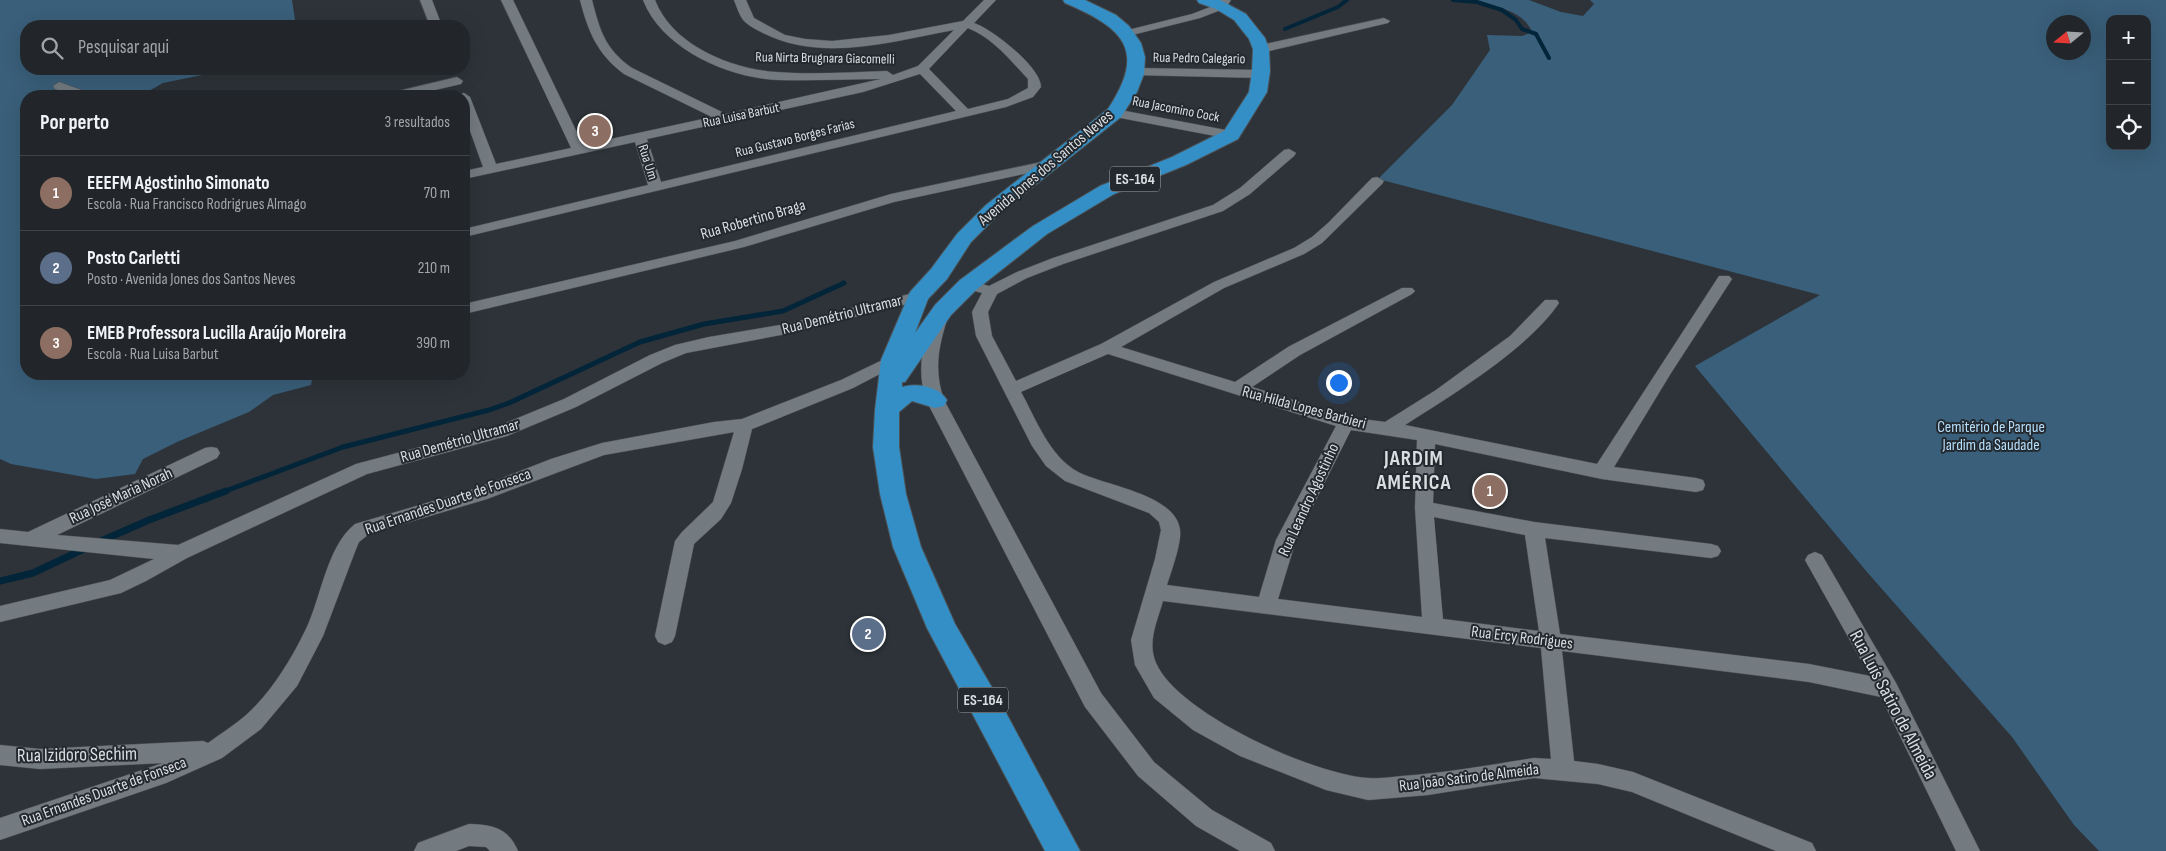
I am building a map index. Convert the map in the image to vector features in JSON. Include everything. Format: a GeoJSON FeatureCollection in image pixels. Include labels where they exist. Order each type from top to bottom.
{"type":"FeatureCollection","features":[{"type":"Feature","properties":{"kind":"highway"},"geometry":{"type":"LineString","coordinates":[[1071,0],[1088,6],[1106,16],[1128,33]]}},
{"type":"Feature","properties":{"kind":"highway"},"geometry":{"type":"LineString","coordinates":[[1217,2],[1240,17],[1257,38],[1261,49]]}},
{"type":"Feature","properties":{"kind":"highway","name":"Avenida Jones dos Santos Neves"},"geometry":{"type":"LineString","coordinates":[[1063,851],[942,628],[907,547],[893,494],[886,447],[888,398],[893,360],[918,297],[939,274],[964,238],[993,209],[1115,113],[1128,95],[1136,78],[1137,60],[1134,44],[1128,33]]}},
{"type":"Feature","properties":{"kind":"highway","name":"ES-164"},"geometry":{"type":"LineString","coordinates":[[888,398],[917,346],[943,310],[968,285],[1040,230],[1076,207],[1107,190],[1179,161],[1231,135],[1246,115],[1258,92],[1261,74],[1261,49]]}},
{"type":"Feature","properties":{"kind":"highway"},"geometry":{"type":"LineString","coordinates":[[917,346],[939,274]]}},
{"type":"Feature","properties":{"kind":"highway"},"geometry":{"type":"LineString","coordinates":[[888,398],[912,393],[924,394],[935,400]]}},
{"type":"Feature","properties":{"kind":"street"},"geometry":{"type":"LineString","coordinates":[[426,0],[434,20]]}},
{"type":"Feature","properties":{"kind":"street"},"geometry":{"type":"LineString","coordinates":[[507,0],[579,150]]}},
{"type":"Feature","properties":{"kind":"street"},"geometry":{"type":"LineString","coordinates":[[586,0],[595,33],[602,48],[613,61],[726,119]]}},
{"type":"Feature","properties":{"kind":"street","name":"Rua Nirta Brugnara Giacomelli"},"geometry":{"type":"LineString","coordinates":[[650,0],[654,13],[675,37],[695,51],[739,70],[776,76],[909,74]]}},
{"type":"Feature","properties":{"kind":"street"},"geometry":{"type":"LineString","coordinates":[[740,0],[748,19],[767,32],[788,40],[810,44],[850,44],[967,24]]}},
{"type":"Feature","properties":{"kind":"street","name":"Rua Luisa Barbut"},"geometry":{"type":"LineString","coordinates":[[470,174],[863,88],[909,74],[922,69],[990,0]]}},
{"type":"Feature","properties":{"kind":"street"},"geometry":{"type":"LineString","coordinates":[[1128,33],[1196,16],[1217,2]]}},
{"type":"Feature","properties":{"kind":"street"},"geometry":{"type":"LineString","coordinates":[[1261,49],[1384,21]]}},
{"type":"Feature","properties":{"kind":"street","name":"Rua Gustavo Borges Farias"},"geometry":{"type":"LineString","coordinates":[[470,232],[965,113],[1024,97],[1033,90],[1036,84],[1034,78],[989,34],[980,28],[967,24]]}},
{"type":"Feature","properties":{"kind":"street"},"geometry":{"type":"LineString","coordinates":[[922,69],[965,113]]}},
{"type":"Feature","properties":{"kind":"street","name":"Rua Pedro Calegario"},"geometry":{"type":"LineString","coordinates":[[1136,72],[1261,74]]}},
{"type":"Feature","properties":{"kind":"street"},"geometry":{"type":"LineString","coordinates":[[455,75],[462,90]]}},
{"type":"Feature","properties":{"kind":"street"},"geometry":{"type":"LineString","coordinates":[[420,90],[458,81]]}},
{"type":"Feature","properties":{"kind":"street"},"geometry":{"type":"LineString","coordinates":[[60,86],[70,90]]}},
{"type":"Feature","properties":{"kind":"street","name":"Rua Jacomino Cock"},"geometry":{"type":"LineString","coordinates":[[1115,113],[1231,135]]}},
{"type":"Feature","properties":{"kind":"street"},"geometry":{"type":"LineString","coordinates":[[470,126],[491,170]]}},
{"type":"Feature","properties":{"kind":"street","name":"Rua Um"},"geometry":{"type":"LineString","coordinates":[[640,137],[656,188]]}},
{"type":"Feature","properties":{"kind":"street"},"geometry":{"type":"LineString","coordinates":[[968,285],[991,291],[1022,275],[1058,261],[1218,208],[1245,191],[1289,153]]}},
{"type":"Feature","properties":{"kind":"street","name":"Rua Robertino Braga"},"geometry":{"type":"LineString","coordinates":[[470,308],[739,244],[891,198],[1051,164]]}},
{"type":"Feature","properties":{"kind":"street"},"geometry":{"type":"LineString","coordinates":[[1012,389],[1107,348],[1219,285],[1299,251],[1317,240],[1377,181]]}},
{"type":"Feature","properties":{"kind":"street"},"geometry":{"type":"LineString","coordinates":[[1602,472],[1659,379],[1724,279]]}},
{"type":"Feature","properties":{"kind":"street","name":"Rua João Satiro de Almeida"},"geometry":{"type":"LineString","coordinates":[[991,291],[980,312],[984,336],[1041,446],[1052,461],[1070,476],[1156,508],[1167,519],[1171,530],[1156,592],[1141,640],[1146,665],[1162,691],[1201,723],[1248,749],[1326,780],[1368,789],[1428,785],[1534,768],[1562,769],[1598,774],[1633,782],[1804,851]]}},
{"type":"Feature","properties":{"kind":"street"},"geometry":{"type":"LineString","coordinates":[[1236,390],[1294,351],[1407,291]]}},
{"type":"Feature","properties":{"kind":"street","name":"Rua Demétrio Ultramar"},"geometry":{"type":"LineString","coordinates":[[0,536],[105,548],[180,553],[362,469],[501,432],[570,403],[656,359],[680,349],[709,342],[786,329],[918,297]]}},
{"type":"Feature","properties":{"kind":"street"},"geometry":{"type":"LineString","coordinates":[[1388,428],[1442,394],[1516,340],[1551,303]]}},
{"type":"Feature","properties":{"kind":"street"},"geometry":{"type":"LineString","coordinates":[[927,374],[930,351],[943,310]]}},
{"type":"Feature","properties":{"kind":"street"},"geometry":{"type":"LineString","coordinates":[[917,346],[935,400],[1094,700],[1146,769],[1204,818],[1263,851]]}},
{"type":"Feature","properties":{"kind":"street","name":"Rua Hilda Lopes Barbieri"},"geometry":{"type":"LineString","coordinates":[[1107,348],[1346,423],[1388,428],[1602,472],[1696,484]]}},
{"type":"Feature","properties":{"kind":"street","name":"Rua Ernandes Duarte de Fonseca"},"geometry":{"type":"LineString","coordinates":[[0,829],[158,776],[214,751],[253,722],[289,680],[316,630],[346,549],[352,537],[362,529],[480,494],[602,449],[714,428],[744,425],[847,384],[893,360]]}},
{"type":"Feature","properties":{"kind":"street","name":"Rua Leandro Agostinho"},"geometry":{"type":"LineString","coordinates":[[1266,606],[1286,540],[1346,423]]}},
{"type":"Feature","properties":{"kind":"street"},"geometry":{"type":"LineString","coordinates":[[664,636],[685,541],[692,532],[710,519],[720,507],[740,446],[744,425]]}},
{"type":"Feature","properties":{"kind":"street"},"geometry":{"type":"LineString","coordinates":[[1426,436],[1424,508],[1433,627]]}},
{"type":"Feature","properties":{"kind":"street","name":"Rua José Maria Norah"},"geometry":{"type":"LineString","coordinates":[[30,539],[211,453]]}},
{"type":"Feature","properties":{"kind":"street"},"geometry":{"type":"LineString","coordinates":[[1424,508],[1598,539],[1711,551]]}},
{"type":"Feature","properties":{"kind":"street"},"geometry":{"type":"LineString","coordinates":[[1534,529],[1551,642],[1562,769]]}},
{"type":"Feature","properties":{"kind":"street"},"geometry":{"type":"LineString","coordinates":[[0,614],[60,601],[114,586],[138,576],[180,553]]}},
{"type":"Feature","properties":{"kind":"street","name":"Rua Luís Satiro de Almeida"},"geometry":{"type":"LineString","coordinates":[[1816,560],[1888,689],[1968,851]]}},
{"type":"Feature","properties":{"kind":"street","name":"Rua Ercy Rodrigues"},"geometry":{"type":"LineString","coordinates":[[1156,592],[1809,673],[1888,689]]}},
{"type":"Feature","properties":{"kind":"street","name":"Rua Izidoro Sechim"},"geometry":{"type":"LineString","coordinates":[[0,755],[40,759],[214,751]]}},
{"type":"Feature","properties":{"kind":"street"},"geometry":{"type":"LineString","coordinates":[[426,851],[469,835],[491,836],[506,851]]}},
{"type":"Feature","properties":{"kind":"green space"},"geometry":{"type":"Polygon","coordinates":[[[0,0],[292,0],[295,20],[20,20],[20,75],[202,75],[163,83],[151,90],[20,90],[20,380],[312,380],[311,385],[273,395],[249,412],[177,442],[143,459],[135,474],[96,479],[11,464],[0,459],[0,0]]]}},
{"type":"Feature","properties":{"kind":"green space","name":"Cemitério de Parque Jardim da Saudade"},"geometry":{"type":"Polygon","coordinates":[[[1472,0],[1529,0],[1561,12],[1583,16],[1594,4],[1590,0],[2166,0],[2166,851],[2099,851],[2074,825],[2012,737],[1867,572],[1695,366],[1820,295],[1378,179],[1452,105],[1490,50],[1487,35],[1522,36],[1532,32],[1522,19],[1498,7],[1472,0]]]}},
{"type":"Feature","properties":{"kind":"waterway"},"geometry":{"type":"LineString","coordinates":[[1285,29],[1338,7],[1347,0]]}},
{"type":"Feature","properties":{"kind":"waterway"},"geometry":{"type":"LineString","coordinates":[[1453,0],[1477,2],[1502,10],[1516,20],[1522,29],[1536,34],[1549,58]]}},
{"type":"Feature","properties":{"kind":"waterway"},"geometry":{"type":"LineString","coordinates":[[223,492],[343,447],[489,410],[509,403],[640,342],[704,324],[783,311],[844,283]]}},
{"type":"Feature","properties":{"kind":"waterway"},"geometry":{"type":"LineString","coordinates":[[101,541],[149,520],[226,491]]}},
{"type":"Feature","properties":{"kind":"waterway"},"geometry":{"type":"LineString","coordinates":[[0,581],[33,573],[86,548]]}},
{"type":"Feature","properties":{"kind":"place","name":"EMEB Professora Lucilla Araújo Moreira"},"geometry":{"type":"Point","coordinates":[595,131]}},
{"type":"Feature","properties":{"kind":"place","name":"EEEFM Agostinho Simonato"},"geometry":{"type":"Point","coordinates":[1490,491]}},
{"type":"Feature","properties":{"kind":"place","name":"Posto Carletti"},"geometry":{"type":"Point","coordinates":[868,634]}},
{"type":"Feature","properties":{"kind":"district","name":"JARDIM AMÉRICA"},"geometry":{"type":"Point","coordinates":[1414,470]}}]}
